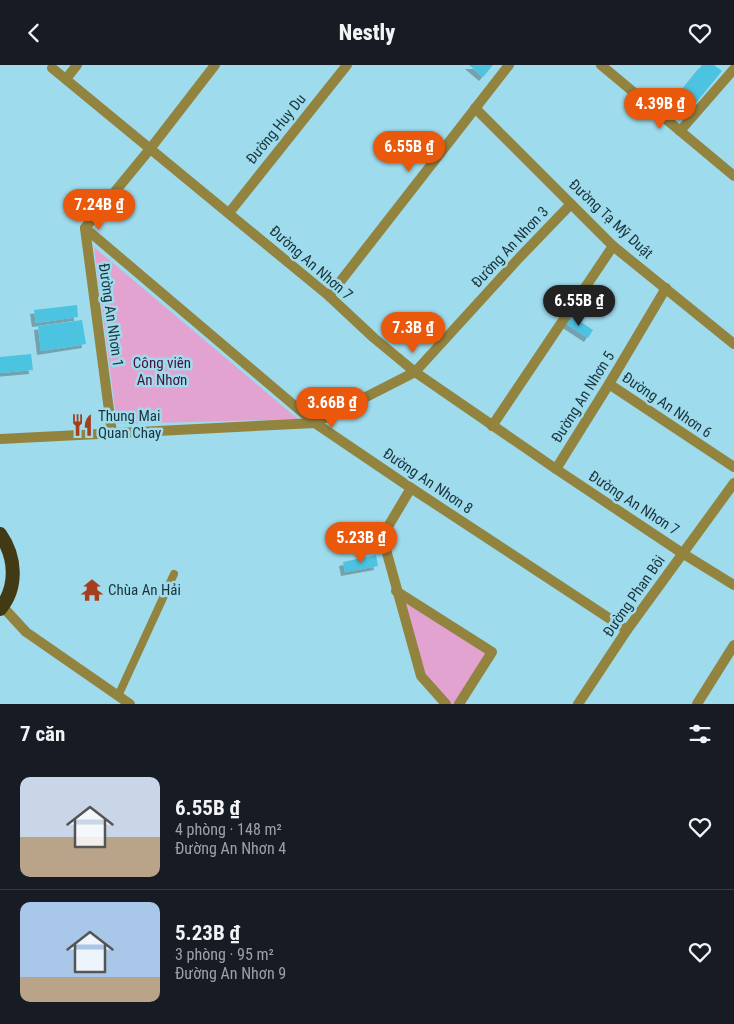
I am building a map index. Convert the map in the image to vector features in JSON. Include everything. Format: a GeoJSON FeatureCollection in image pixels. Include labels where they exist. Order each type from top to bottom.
{"type":"FeatureCollection","features":[{"type":"Feature","properties":{"kind":"highway"},"geometry":{"type":"LineString","coordinates":[[0,534],[6,543],[12,559],[13,575],[10,591],[1,607]]}},
{"type":"Feature","properties":{"kind":"street"},"geometry":{"type":"LineString","coordinates":[[66,79],[77,65]]}},
{"type":"Feature","properties":{"kind":"street"},"geometry":{"type":"LineString","coordinates":[[85,228],[150,149],[215,65]]}},
{"type":"Feature","properties":{"kind":"street","name":"Đường Huy Du"},"geometry":{"type":"LineString","coordinates":[[229,213],[346,65]]}},
{"type":"Feature","properties":{"kind":"street"},"geometry":{"type":"LineString","coordinates":[[329,296],[508,65]]}},
{"type":"Feature","properties":{"kind":"street"},"geometry":{"type":"LineString","coordinates":[[601,65],[734,176]]}},
{"type":"Feature","properties":{"kind":"street","name":"Đường An Nhơn 7"},"geometry":{"type":"LineString","coordinates":[[52,68],[329,296],[374,338],[415,372],[556,469],[682,553],[734,585]]}},
{"type":"Feature","properties":{"kind":"street"},"geometry":{"type":"LineString","coordinates":[[680,131],[734,69]]}},
{"type":"Feature","properties":{"kind":"street","name":"Đường Tạ Mỹ Duật"},"geometry":{"type":"LineString","coordinates":[[475,108],[613,246],[734,344]]}},
{"type":"Feature","properties":{"kind":"street","name":"Đường An Nhơn 3"},"geometry":{"type":"LineString","coordinates":[[0,439],[315,423],[415,372],[571,204]]}},
{"type":"Feature","properties":{"kind":"street","name":"Đường An Nhơn 8"},"geometry":{"type":"LineString","coordinates":[[85,228],[315,423],[627,630]]}},
{"type":"Feature","properties":{"kind":"street","name":"Đường An Nhơn 1"},"geometry":{"type":"LineString","coordinates":[[85,228],[112,433]]}},
{"type":"Feature","properties":{"kind":"street"},"geometry":{"type":"LineString","coordinates":[[492,426],[613,246]]}},
{"type":"Feature","properties":{"kind":"street","name":"Đường An Nhơn 5"},"geometry":{"type":"LineString","coordinates":[[556,469],[666,288]]}},
{"type":"Feature","properties":{"kind":"street","name":"Đường An Nhơn 6"},"geometry":{"type":"LineString","coordinates":[[609,384],[734,467]]}},
{"type":"Feature","properties":{"kind":"street","name":"Đường Phan Bôi"},"geometry":{"type":"LineString","coordinates":[[578,704],[627,630],[734,483]]}},
{"type":"Feature","properties":{"kind":"street"},"geometry":{"type":"LineString","coordinates":[[411,488],[386,530],[385,546],[421,676],[446,704]]}},
{"type":"Feature","properties":{"kind":"street"},"geometry":{"type":"LineString","coordinates":[[396,591],[492,652],[459,704]]}},
{"type":"Feature","properties":{"kind":"street"},"geometry":{"type":"LineString","coordinates":[[1,607],[26,632],[130,704]]}},
{"type":"Feature","properties":{"kind":"street"},"geometry":{"type":"LineString","coordinates":[[696,704],[734,645]]}},
{"type":"Feature","properties":{"kind":"lane"},"geometry":{"type":"LineString","coordinates":[[118,695],[174,574]]}},
{"type":"Feature","properties":{"kind":"green space","name":"Công viên An Nhơn"},"geometry":{"type":"Polygon","coordinates":[[[94,247],[298,419],[117,424],[94,247]]]}},
{"type":"Feature","properties":{"kind":"green space"},"geometry":{"type":"Polygon","coordinates":[[[402,598],[487,654],[456,704],[451,704],[424,672],[402,598]]]}},
{"type":"Feature","properties":{"kind":"building"},"geometry":{"type":"Polygon","coordinates":[[[469,65],[493,65],[483,77],[469,65]]]}},
{"type":"Feature","properties":{"kind":"building"},"geometry":{"type":"Polygon","coordinates":[[[702,65],[714,65],[722,71],[692,108],[677,96],[702,65]]]}},
{"type":"Feature","properties":{"kind":"building"},"geometry":{"type":"Polygon","coordinates":[[[77,305],[78,317],[36,323],[34,310],[77,305]]]}},
{"type":"Feature","properties":{"kind":"building"},"geometry":{"type":"Polygon","coordinates":[[[570,315],[593,330],[588,338],[565,323],[570,315]]]}},
{"type":"Feature","properties":{"kind":"building"},"geometry":{"type":"Polygon","coordinates":[[[82,320],[86,344],[41,351],[38,326],[82,320]]]}},
{"type":"Feature","properties":{"kind":"building"},"geometry":{"type":"Polygon","coordinates":[[[31,354],[33,370],[0,373],[0,357],[31,354]]]}},
{"type":"Feature","properties":{"kind":"building"},"geometry":{"type":"Polygon","coordinates":[[[376,555],[378,566],[345,572],[343,562],[376,555]]]}},
{"type":"Feature","properties":{"kind":"place","name":"Thung Mai Quan Chay"},"geometry":{"type":"Point","coordinates":[82,425]}},
{"type":"Feature","properties":{"kind":"place","name":"Chùa An Hải"},"geometry":{"type":"Point","coordinates":[92,590]}}]}
